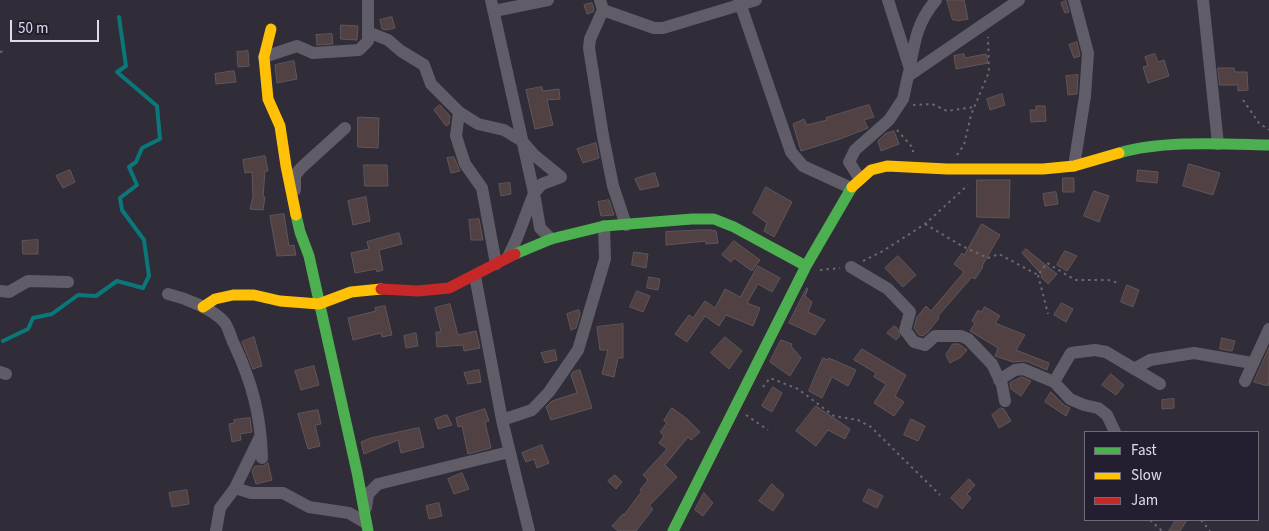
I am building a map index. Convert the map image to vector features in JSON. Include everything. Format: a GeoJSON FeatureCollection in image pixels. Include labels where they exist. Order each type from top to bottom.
{"type":"FeatureCollection","features":[{"type":"Feature","properties":{"kind":"street"},"geometry":{"type":"LineString","coordinates":[[264,57],[297,46],[314,53],[359,50],[368,42],[368,0]]}},
{"type":"Feature","properties":{"kind":"street"},"geometry":{"type":"LineString","coordinates":[[548,0],[492,6],[540,228],[551,239]]}},
{"type":"Feature","properties":{"kind":"street"},"geometry":{"type":"LineString","coordinates":[[626,225],[611,178],[589,48],[590,39],[602,5],[654,28],[663,28],[740,2],[756,0]]}},
{"type":"Feature","properties":{"kind":"street"},"geometry":{"type":"LineString","coordinates":[[888,0],[909,72]]}},
{"type":"Feature","properties":{"kind":"street"},"geometry":{"type":"LineString","coordinates":[[860,179],[849,162],[855,150],[890,120],[903,99],[914,40],[924,13],[936,0]]}},
{"type":"Feature","properties":{"kind":"street"},"geometry":{"type":"LineString","coordinates":[[909,72],[1019,0]]}},
{"type":"Feature","properties":{"kind":"street"},"geometry":{"type":"LineString","coordinates":[[1074,0],[1088,53],[1085,96],[1074,166]]}},
{"type":"Feature","properties":{"kind":"street"},"geometry":{"type":"LineString","coordinates":[[1203,0],[1218,144]]}},
{"type":"Feature","properties":{"kind":"street"},"geometry":{"type":"LineString","coordinates":[[740,2],[791,152],[803,166],[851,188]]}},
{"type":"Feature","properties":{"kind":"street"},"geometry":{"type":"LineString","coordinates":[[271,28],[264,57],[268,99],[280,126],[286,166],[300,232],[309,256],[357,472],[366,523]]}},
{"type":"Feature","properties":{"kind":"street"},"geometry":{"type":"LineString","coordinates":[[368,32],[388,40],[401,51],[424,65],[431,84],[459,112],[478,124],[504,130],[522,141],[534,155],[561,177],[542,184],[534,194],[518,238],[508,257]]}},
{"type":"Feature","properties":{"kind":"street"},"geometry":{"type":"LineString","coordinates":[[459,112],[456,136],[465,164],[482,188],[496,264]]}},
{"type":"Feature","properties":{"kind":"street"},"geometry":{"type":"LineString","coordinates":[[296,213],[295,175],[345,128]]}},
{"type":"Feature","properties":{"kind":"street"},"geometry":{"type":"LineString","coordinates":[[673,531],[806,266],[851,188],[872,170],[887,166],[947,169],[1043,169],[1074,166],[1140,147],[1218,144],[1269,145]]}},
{"type":"Feature","properties":{"kind":"street"},"geometry":{"type":"LineString","coordinates":[[203,307],[215,298],[233,295],[254,295],[280,301],[319,304],[351,292],[378,289],[418,291],[449,288],[508,257],[551,239],[604,226],[692,219],[714,220],[734,227],[806,266]]}},
{"type":"Feature","properties":{"kind":"street"},"geometry":{"type":"LineString","coordinates":[[502,420],[532,410],[549,392],[578,350],[605,259],[604,226]]}},
{"type":"Feature","properties":{"kind":"street"},"geometry":{"type":"LineString","coordinates":[[851,267],[888,289],[910,312],[905,330],[914,342],[925,345],[936,336],[960,336],[968,339],[992,364],[1005,401]]}},
{"type":"Feature","properties":{"kind":"street"},"geometry":{"type":"LineString","coordinates":[[475,276],[502,420],[529,531]]}},
{"type":"Feature","properties":{"kind":"street"},"geometry":{"type":"LineString","coordinates":[[0,291],[9,292],[28,281],[68,282]]}},
{"type":"Feature","properties":{"kind":"street"},"geometry":{"type":"LineString","coordinates":[[168,294],[184,298],[203,307],[224,323],[254,391],[262,434],[262,458]]}},
{"type":"Feature","properties":{"kind":"street"},"geometry":{"type":"LineString","coordinates":[[1245,381],[1252,362],[1269,329]]}},
{"type":"Feature","properties":{"kind":"street"},"geometry":{"type":"LineString","coordinates":[[1054,382],[1071,353],[1095,350],[1106,352],[1160,384]]}},
{"type":"Feature","properties":{"kind":"street"},"geometry":{"type":"LineString","coordinates":[[1134,369],[1150,360],[1194,353],[1252,362]]}},
{"type":"Feature","properties":{"kind":"street"},"geometry":{"type":"LineString","coordinates":[[999,380],[1015,370],[1023,369],[1054,382],[1070,398],[1084,405],[1098,408],[1107,415],[1115,431]]}},
{"type":"Feature","properties":{"kind":"street"},"geometry":{"type":"LineString","coordinates":[[216,531],[220,508],[235,488],[262,434]]}},
{"type":"Feature","properties":{"kind":"street"},"geometry":{"type":"LineString","coordinates":[[366,523],[368,494],[378,484],[510,452]]}},
{"type":"Feature","properties":{"kind":"street"},"geometry":{"type":"LineString","coordinates":[[235,488],[251,493],[282,493],[309,507],[349,513],[366,523]]}},
{"type":"Feature","properties":{"kind":"path"},"geometry":{"type":"LineString","coordinates":[[947,169],[964,145],[971,115],[989,72],[989,19]]}},
{"type":"Feature","properties":{"kind":"path"},"geometry":{"type":"LineString","coordinates":[[0,52],[4,51]]}},
{"type":"Feature","properties":{"kind":"path"},"geometry":{"type":"LineString","coordinates":[[1243,100],[1259,123],[1269,130]]}},
{"type":"Feature","properties":{"kind":"path"},"geometry":{"type":"LineString","coordinates":[[898,106],[932,104],[947,111],[975,107]]}},
{"type":"Feature","properties":{"kind":"path"},"geometry":{"type":"LineString","coordinates":[[890,120],[913,148],[918,168]]}},
{"type":"Feature","properties":{"kind":"path"},"geometry":{"type":"LineString","coordinates":[[806,266],[817,270],[851,267],[883,251],[924,224],[968,185]]}},
{"type":"Feature","properties":{"kind":"path"},"geometry":{"type":"LineString","coordinates":[[924,224],[962,246],[988,258],[998,254],[1038,275],[1048,314]]}},
{"type":"Feature","properties":{"kind":"path"},"geometry":{"type":"LineString","coordinates":[[1038,275],[1048,263],[1075,280],[1108,280],[1119,283]]}},
{"type":"Feature","properties":{"kind":"path"},"geometry":{"type":"LineString","coordinates":[[759,392],[770,378],[798,389],[834,416],[858,420],[871,427],[940,495]]}},
{"type":"Feature","properties":{"kind":"path"},"geometry":{"type":"LineString","coordinates":[[737,404],[743,413],[768,430]]}},
{"type":"Feature","properties":{"kind":"path"},"geometry":{"type":"LineString","coordinates":[[1151,521],[1162,531]]}},
{"type":"Feature","properties":{"kind":"path"},"geometry":{"type":"LineString","coordinates":[[1202,521],[1210,531]]}},
{"type":"Feature","properties":{"kind":"building"},"geometry":{"type":"Polygon","coordinates":[[[947,0],[964,0],[968,19],[953,20],[947,0]]]}},
{"type":"Feature","properties":{"kind":"building"},"geometry":{"type":"Polygon","coordinates":[[[1066,1],[1069,12],[1065,13],[1061,3],[1066,1]]]}},
{"type":"Feature","properties":{"kind":"building"},"geometry":{"type":"Polygon","coordinates":[[[592,3],[593,12],[587,14],[584,5],[592,3]]]}},
{"type":"Feature","properties":{"kind":"building"},"geometry":{"type":"Polygon","coordinates":[[[392,17],[395,28],[382,29],[380,20],[392,17]]]}},
{"type":"Feature","properties":{"kind":"building"},"geometry":{"type":"Polygon","coordinates":[[[341,25],[358,26],[357,40],[341,39],[341,25]]]}},
{"type":"Feature","properties":{"kind":"building"},"geometry":{"type":"Polygon","coordinates":[[[332,34],[333,44],[317,45],[316,35],[332,34]]]}},
{"type":"Feature","properties":{"kind":"building"},"geometry":{"type":"Polygon","coordinates":[[[1077,42],[1080,56],[1074,58],[1069,45],[1077,42]]]}},
{"type":"Feature","properties":{"kind":"building"},"geometry":{"type":"Polygon","coordinates":[[[248,51],[249,66],[238,67],[237,52],[248,51]]]}},
{"type":"Feature","properties":{"kind":"building"},"geometry":{"type":"Polygon","coordinates":[[[964,54],[965,58],[986,54],[988,63],[956,69],[954,56],[964,54]]]}},
{"type":"Feature","properties":{"kind":"building"},"geometry":{"type":"Polygon","coordinates":[[[1155,54],[1158,62],[1164,60],[1169,76],[1148,83],[1143,67],[1148,66],[1145,57],[1155,54]]]}},
{"type":"Feature","properties":{"kind":"building"},"geometry":{"type":"Polygon","coordinates":[[[294,61],[297,79],[277,83],[275,65],[294,61]]]}},
{"type":"Feature","properties":{"kind":"building"},"geometry":{"type":"Polygon","coordinates":[[[1218,68],[1234,68],[1235,72],[1247,72],[1248,90],[1238,91],[1238,85],[1220,85],[1218,68]]]}},
{"type":"Feature","properties":{"kind":"building"},"geometry":{"type":"Polygon","coordinates":[[[234,71],[236,82],[216,84],[215,74],[234,71]]]}},
{"type":"Feature","properties":{"kind":"building"},"geometry":{"type":"Polygon","coordinates":[[[1078,75],[1077,94],[1068,95],[1066,76],[1078,75]]]}},
{"type":"Feature","properties":{"kind":"building"},"geometry":{"type":"Polygon","coordinates":[[[542,87],[543,91],[559,89],[560,99],[547,100],[553,125],[535,129],[526,90],[542,87]]]}},
{"type":"Feature","properties":{"kind":"building"},"geometry":{"type":"Polygon","coordinates":[[[1002,94],[1005,105],[990,110],[987,99],[1002,94]]]}},
{"type":"Feature","properties":{"kind":"building"},"geometry":{"type":"Polygon","coordinates":[[[440,105],[450,116],[449,124],[446,126],[434,110],[440,105]]]}},
{"type":"Feature","properties":{"kind":"building"},"geometry":{"type":"Polygon","coordinates":[[[869,105],[874,117],[864,120],[868,128],[801,151],[793,124],[804,119],[807,125],[827,120],[826,118],[869,105]]]}},
{"type":"Feature","properties":{"kind":"building"},"geometry":{"type":"Polygon","coordinates":[[[1036,106],[1045,106],[1046,121],[1031,122],[1030,110],[1036,110],[1036,106]]]}},
{"type":"Feature","properties":{"kind":"building"},"geometry":{"type":"Polygon","coordinates":[[[358,117],[379,118],[378,148],[358,147],[358,117]]]}},
{"type":"Feature","properties":{"kind":"building"},"geometry":{"type":"Polygon","coordinates":[[[894,131],[899,144],[881,151],[878,141],[885,134],[894,131]]]}},
{"type":"Feature","properties":{"kind":"building"},"geometry":{"type":"Polygon","coordinates":[[[596,143],[599,158],[583,163],[577,149],[596,143]]]}},
{"type":"Feature","properties":{"kind":"building"},"geometry":{"type":"Polygon","coordinates":[[[265,156],[268,171],[265,171],[263,210],[250,209],[253,197],[252,172],[245,173],[243,160],[265,156]]]}},
{"type":"Feature","properties":{"kind":"building"},"geometry":{"type":"Polygon","coordinates":[[[454,157],[460,171],[451,173],[447,158],[454,157]]]}},
{"type":"Feature","properties":{"kind":"building"},"geometry":{"type":"Polygon","coordinates":[[[1189,164],[1220,173],[1213,195],[1183,186],[1189,164]]]}},
{"type":"Feature","properties":{"kind":"building"},"geometry":{"type":"Polygon","coordinates":[[[364,165],[387,165],[388,186],[365,186],[364,165]]]}},
{"type":"Feature","properties":{"kind":"building"},"geometry":{"type":"Polygon","coordinates":[[[70,170],[75,182],[63,188],[56,176],[70,170]]]}},
{"type":"Feature","properties":{"kind":"building"},"geometry":{"type":"Polygon","coordinates":[[[1138,170],[1158,172],[1157,183],[1137,181],[1138,170]]]}},
{"type":"Feature","properties":{"kind":"building"},"geometry":{"type":"Polygon","coordinates":[[[655,173],[659,186],[640,190],[635,179],[655,173]]]}},
{"type":"Feature","properties":{"kind":"building"},"geometry":{"type":"Polygon","coordinates":[[[1063,178],[1074,178],[1074,192],[1063,192],[1063,178]]]}},
{"type":"Feature","properties":{"kind":"building"},"geometry":{"type":"Polygon","coordinates":[[[977,180],[1010,180],[1009,218],[977,217],[977,180]]]}},
{"type":"Feature","properties":{"kind":"building"},"geometry":{"type":"Polygon","coordinates":[[[510,183],[511,194],[501,196],[499,184],[510,183]]]}},
{"type":"Feature","properties":{"kind":"building"},"geometry":{"type":"Polygon","coordinates":[[[766,187],[792,202],[774,237],[764,231],[767,223],[753,213],[766,187]]]}},
{"type":"Feature","properties":{"kind":"building"},"geometry":{"type":"Polygon","coordinates":[[[1094,191],[1109,196],[1099,222],[1084,216],[1094,191]]]}},
{"type":"Feature","properties":{"kind":"building"},"geometry":{"type":"Polygon","coordinates":[[[1056,192],[1058,204],[1045,206],[1043,194],[1056,192]]]}},
{"type":"Feature","properties":{"kind":"building"},"geometry":{"type":"Polygon","coordinates":[[[366,197],[370,221],[353,225],[348,201],[366,197]]]}},
{"type":"Feature","properties":{"kind":"building"},"geometry":{"type":"Polygon","coordinates":[[[609,200],[614,215],[601,216],[598,202],[609,200]]]}},
{"type":"Feature","properties":{"kind":"building"},"geometry":{"type":"Polygon","coordinates":[[[284,214],[289,246],[294,245],[296,255],[277,256],[270,216],[284,214]]]}},
{"type":"Feature","properties":{"kind":"building"},"geometry":{"type":"Polygon","coordinates":[[[479,219],[483,240],[471,240],[469,220],[479,219]]]}},
{"type":"Feature","properties":{"kind":"building"},"geometry":{"type":"Polygon","coordinates":[[[982,224],[1000,235],[983,267],[975,279],[972,277],[938,316],[939,318],[928,332],[923,336],[919,335],[914,328],[917,317],[926,306],[931,311],[964,272],[954,264],[962,253],[964,255],[982,224]]]}},
{"type":"Feature","properties":{"kind":"building"},"geometry":{"type":"Polygon","coordinates":[[[716,231],[718,243],[706,244],[706,241],[666,245],[666,232],[716,231]]]}},
{"type":"Feature","properties":{"kind":"building"},"geometry":{"type":"Polygon","coordinates":[[[399,233],[402,244],[379,250],[383,270],[377,272],[376,269],[355,273],[351,253],[369,249],[367,242],[399,233]]]}},
{"type":"Feature","properties":{"kind":"building"},"geometry":{"type":"Polygon","coordinates":[[[38,240],[38,254],[23,254],[22,241],[38,240]]]}},
{"type":"Feature","properties":{"kind":"building"},"geometry":{"type":"Polygon","coordinates":[[[734,241],[760,260],[752,271],[734,258],[731,262],[722,255],[734,241]]]}},
{"type":"Feature","properties":{"kind":"building"},"geometry":{"type":"Polygon","coordinates":[[[1026,249],[1057,274],[1048,284],[1022,253],[1026,249]]]}},
{"type":"Feature","properties":{"kind":"building"},"geometry":{"type":"Polygon","coordinates":[[[1065,251],[1077,256],[1067,271],[1057,265],[1065,251]]]}},
{"type":"Feature","properties":{"kind":"building"},"geometry":{"type":"Polygon","coordinates":[[[634,252],[648,254],[646,268],[632,265],[634,252]]]}},
{"type":"Feature","properties":{"kind":"building"},"geometry":{"type":"Polygon","coordinates":[[[898,256],[916,275],[903,287],[885,268],[898,256]]]}},
{"type":"Feature","properties":{"kind":"building"},"geometry":{"type":"Polygon","coordinates":[[[758,266],[780,278],[772,292],[758,284],[747,303],[760,308],[753,326],[726,315],[719,326],[705,316],[687,342],[675,334],[689,315],[693,318],[705,301],[715,308],[725,289],[740,297],[758,266]]]}},
{"type":"Feature","properties":{"kind":"building"},"geometry":{"type":"Polygon","coordinates":[[[649,277],[660,279],[658,290],[647,288],[649,277]]]}},
{"type":"Feature","properties":{"kind":"building"},"geometry":{"type":"Polygon","coordinates":[[[1127,285],[1139,290],[1133,307],[1121,302],[1127,285]]]}},
{"type":"Feature","properties":{"kind":"building"},"geometry":{"type":"Polygon","coordinates":[[[807,288],[805,296],[812,302],[808,312],[825,320],[815,335],[789,323],[807,288]]]}},
{"type":"Feature","properties":{"kind":"building"},"geometry":{"type":"Polygon","coordinates":[[[637,291],[650,296],[643,312],[630,307],[637,291]]]}},
{"type":"Feature","properties":{"kind":"building"},"geometry":{"type":"Polygon","coordinates":[[[1062,303],[1073,309],[1066,322],[1054,315],[1062,303]]]}},
{"type":"Feature","properties":{"kind":"building"},"geometry":{"type":"Polygon","coordinates":[[[450,304],[458,335],[476,331],[480,348],[464,351],[463,345],[437,347],[436,332],[441,332],[435,308],[450,304]]]}},
{"type":"Feature","properties":{"kind":"building"},"geometry":{"type":"Polygon","coordinates":[[[385,306],[392,335],[382,337],[381,333],[353,340],[348,318],[376,311],[375,308],[385,306]]]}},
{"type":"Feature","properties":{"kind":"building"},"geometry":{"type":"Polygon","coordinates":[[[985,307],[1000,316],[995,323],[1025,335],[1016,350],[1049,363],[1047,370],[1026,361],[1013,362],[995,356],[998,348],[970,331],[975,323],[972,321],[978,310],[981,312],[985,307]]]}},
{"type":"Feature","properties":{"kind":"building"},"geometry":{"type":"Polygon","coordinates":[[[579,310],[580,314],[576,328],[571,330],[567,314],[579,310]]]}},
{"type":"Feature","properties":{"kind":"building"},"geometry":{"type":"Polygon","coordinates":[[[623,324],[623,358],[618,358],[614,377],[602,374],[608,350],[600,350],[597,327],[623,324]]]}},
{"type":"Feature","properties":{"kind":"building"},"geometry":{"type":"Polygon","coordinates":[[[894,326],[897,328],[900,336],[896,340],[887,333],[894,326]]]}},
{"type":"Feature","properties":{"kind":"building"},"geometry":{"type":"Polygon","coordinates":[[[416,333],[418,346],[406,348],[404,336],[416,333]]]}},
{"type":"Feature","properties":{"kind":"building"},"geometry":{"type":"Polygon","coordinates":[[[254,337],[262,366],[253,369],[242,342],[254,337]]]}},
{"type":"Feature","properties":{"kind":"building"},"geometry":{"type":"Polygon","coordinates":[[[725,337],[742,351],[729,369],[711,353],[725,337]]]}},
{"type":"Feature","properties":{"kind":"building"},"geometry":{"type":"Polygon","coordinates":[[[1222,338],[1235,341],[1232,351],[1220,349],[1222,338]]]}},
{"type":"Feature","properties":{"kind":"building"},"geometry":{"type":"Polygon","coordinates":[[[781,340],[792,344],[791,346],[801,358],[790,376],[770,362],[781,340]]]}},
{"type":"Feature","properties":{"kind":"building"},"geometry":{"type":"Polygon","coordinates":[[[953,344],[959,344],[967,350],[961,357],[950,363],[946,355],[953,344]]]}},
{"type":"Feature","properties":{"kind":"building"},"geometry":{"type":"Polygon","coordinates":[[[1269,348],[1269,381],[1268,386],[1254,382],[1269,348]]]}},
{"type":"Feature","properties":{"kind":"building"},"geometry":{"type":"Polygon","coordinates":[[[862,349],[906,375],[895,396],[904,402],[894,416],[874,403],[886,384],[874,377],[876,373],[854,360],[862,349]]]}},
{"type":"Feature","properties":{"kind":"building"},"geometry":{"type":"Polygon","coordinates":[[[555,350],[557,360],[545,363],[541,353],[555,350]]]}},
{"type":"Feature","properties":{"kind":"building"},"geometry":{"type":"Polygon","coordinates":[[[823,358],[828,360],[829,358],[856,370],[848,386],[832,377],[822,398],[809,391],[823,358]]]}},
{"type":"Feature","properties":{"kind":"building"},"geometry":{"type":"Polygon","coordinates":[[[314,366],[319,385],[301,390],[295,371],[314,366]]]}},
{"type":"Feature","properties":{"kind":"building"},"geometry":{"type":"Polygon","coordinates":[[[479,370],[481,382],[468,384],[464,373],[479,370]]]}},
{"type":"Feature","properties":{"kind":"building"},"geometry":{"type":"Polygon","coordinates":[[[580,370],[592,408],[551,420],[546,407],[552,401],[577,393],[571,375],[573,372],[580,370]]]}},
{"type":"Feature","properties":{"kind":"building"},"geometry":{"type":"Polygon","coordinates":[[[1111,374],[1124,385],[1116,395],[1102,385],[1111,374]]]}},
{"type":"Feature","properties":{"kind":"building"},"geometry":{"type":"Polygon","coordinates":[[[1022,377],[1031,381],[1021,396],[1011,389],[1010,383],[1022,377]]]}},
{"type":"Feature","properties":{"kind":"building"},"geometry":{"type":"Polygon","coordinates":[[[773,387],[782,393],[772,412],[762,406],[773,387]]]}},
{"type":"Feature","properties":{"kind":"building"},"geometry":{"type":"Polygon","coordinates":[[[1051,392],[1064,405],[1070,408],[1066,416],[1045,402],[1051,392]]]}},
{"type":"Feature","properties":{"kind":"building"},"geometry":{"type":"Polygon","coordinates":[[[1174,399],[1174,408],[1162,409],[1162,400],[1174,399]]]}},
{"type":"Feature","properties":{"kind":"building"},"geometry":{"type":"Polygon","coordinates":[[[816,406],[850,429],[845,439],[828,430],[816,446],[796,431],[816,406]]]}},
{"type":"Feature","properties":{"kind":"building"},"geometry":{"type":"Polygon","coordinates":[[[672,408],[686,418],[700,432],[691,440],[688,437],[665,465],[677,477],[649,506],[653,509],[636,531],[618,531],[612,526],[624,515],[642,491],[640,490],[648,480],[643,475],[667,449],[659,443],[664,436],[660,432],[667,423],[664,421],[672,408]]]}},
{"type":"Feature","properties":{"kind":"building"},"geometry":{"type":"Polygon","coordinates":[[[1001,408],[1004,409],[1011,421],[999,428],[992,415],[1001,408]]]}},
{"type":"Feature","properties":{"kind":"building"},"geometry":{"type":"Polygon","coordinates":[[[485,409],[489,421],[485,422],[491,448],[468,454],[462,426],[458,427],[456,418],[485,409]]]}},
{"type":"Feature","properties":{"kind":"building"},"geometry":{"type":"Polygon","coordinates":[[[318,410],[321,424],[315,425],[320,446],[308,449],[298,414],[318,410]]]}},
{"type":"Feature","properties":{"kind":"building"},"geometry":{"type":"Polygon","coordinates":[[[447,415],[452,425],[438,429],[435,419],[447,415]]]}},
{"type":"Feature","properties":{"kind":"building"},"geometry":{"type":"Polygon","coordinates":[[[250,418],[252,432],[240,434],[241,440],[232,442],[229,424],[234,423],[234,420],[250,418]]]}},
{"type":"Feature","properties":{"kind":"building"},"geometry":{"type":"Polygon","coordinates":[[[911,419],[925,426],[918,441],[904,435],[911,419]]]}},
{"type":"Feature","properties":{"kind":"building"},"geometry":{"type":"Polygon","coordinates":[[[419,428],[424,447],[401,453],[398,440],[364,454],[361,442],[371,438],[419,428]]]}},
{"type":"Feature","properties":{"kind":"building"},"geometry":{"type":"Polygon","coordinates":[[[542,445],[549,463],[537,468],[534,459],[526,462],[522,453],[542,445]]]}},
{"type":"Feature","properties":{"kind":"building"},"geometry":{"type":"Polygon","coordinates":[[[268,463],[272,480],[256,484],[252,471],[255,466],[263,466],[268,463]]]}},
{"type":"Feature","properties":{"kind":"building"},"geometry":{"type":"Polygon","coordinates":[[[462,473],[469,489],[454,494],[448,479],[462,473]]]}},
{"type":"Feature","properties":{"kind":"building"},"geometry":{"type":"Polygon","coordinates":[[[615,475],[622,482],[616,489],[608,481],[615,475]]]}},
{"type":"Feature","properties":{"kind":"building"},"geometry":{"type":"Polygon","coordinates":[[[969,479],[975,485],[967,494],[971,498],[962,509],[951,498],[969,479]]]}},
{"type":"Feature","properties":{"kind":"building"},"geometry":{"type":"Polygon","coordinates":[[[772,484],[784,495],[773,511],[759,501],[772,484]]]}},
{"type":"Feature","properties":{"kind":"building"},"geometry":{"type":"Polygon","coordinates":[[[869,489],[883,496],[877,508],[863,501],[869,489]]]}},
{"type":"Feature","properties":{"kind":"building"},"geometry":{"type":"Polygon","coordinates":[[[187,490],[189,504],[172,507],[169,493],[187,490]]]}},
{"type":"Feature","properties":{"kind":"building"},"geometry":{"type":"Polygon","coordinates":[[[704,493],[713,503],[703,516],[695,510],[704,493]]]}},
{"type":"Feature","properties":{"kind":"building"},"geometry":{"type":"Polygon","coordinates":[[[439,503],[442,516],[429,519],[426,506],[439,503]]]}},
{"type":"Feature","properties":{"kind":"building"},"geometry":{"type":"Polygon","coordinates":[[[1175,521],[1186,521],[1180,531],[1169,531],[1175,521]]]}},
{"type":"Feature","properties":{"kind":"waterway"},"geometry":{"type":"LineString","coordinates":[[3,341],[28,329],[33,318],[52,314],[78,295],[96,296],[117,281],[143,288],[149,276],[144,240],[122,210],[120,198],[137,185],[129,167],[136,162],[142,148],[160,139],[157,106],[117,72],[126,66],[119,17]]}},
{"type":"Feature","properties":{"kind":"traffic: fast"},"geometry":{"type":"LineString","coordinates":[[1119,153],[1174,144],[1269,145]]}},
{"type":"Feature","properties":{"kind":"traffic: fast"},"geometry":{"type":"LineString","coordinates":[[673,531],[806,266],[852,187]]}},
{"type":"Feature","properties":{"kind":"traffic: fast"},"geometry":{"type":"LineString","coordinates":[[296,215],[309,256],[357,472],[368,531]]}},
{"type":"Feature","properties":{"kind":"traffic: fast"},"geometry":{"type":"LineString","coordinates":[[515,254],[551,239],[604,226],[714,219],[734,227],[806,266]]}},
{"type":"Feature","properties":{"kind":"traffic: slow"},"geometry":{"type":"LineString","coordinates":[[271,29],[264,57],[268,99],[280,126],[296,215]]}},
{"type":"Feature","properties":{"kind":"traffic: slow"},"geometry":{"type":"LineString","coordinates":[[852,187],[871,170],[887,166],[947,169],[1043,169],[1074,166],[1119,153]]}},
{"type":"Feature","properties":{"kind":"traffic: slow"},"geometry":{"type":"LineString","coordinates":[[203,307],[215,299],[233,295],[254,295],[280,301],[319,304],[351,292],[381,289]]}},
{"type":"Feature","properties":{"kind":"traffic: jam"},"geometry":{"type":"LineString","coordinates":[[381,289],[418,291],[449,288],[515,254]]}}]}
